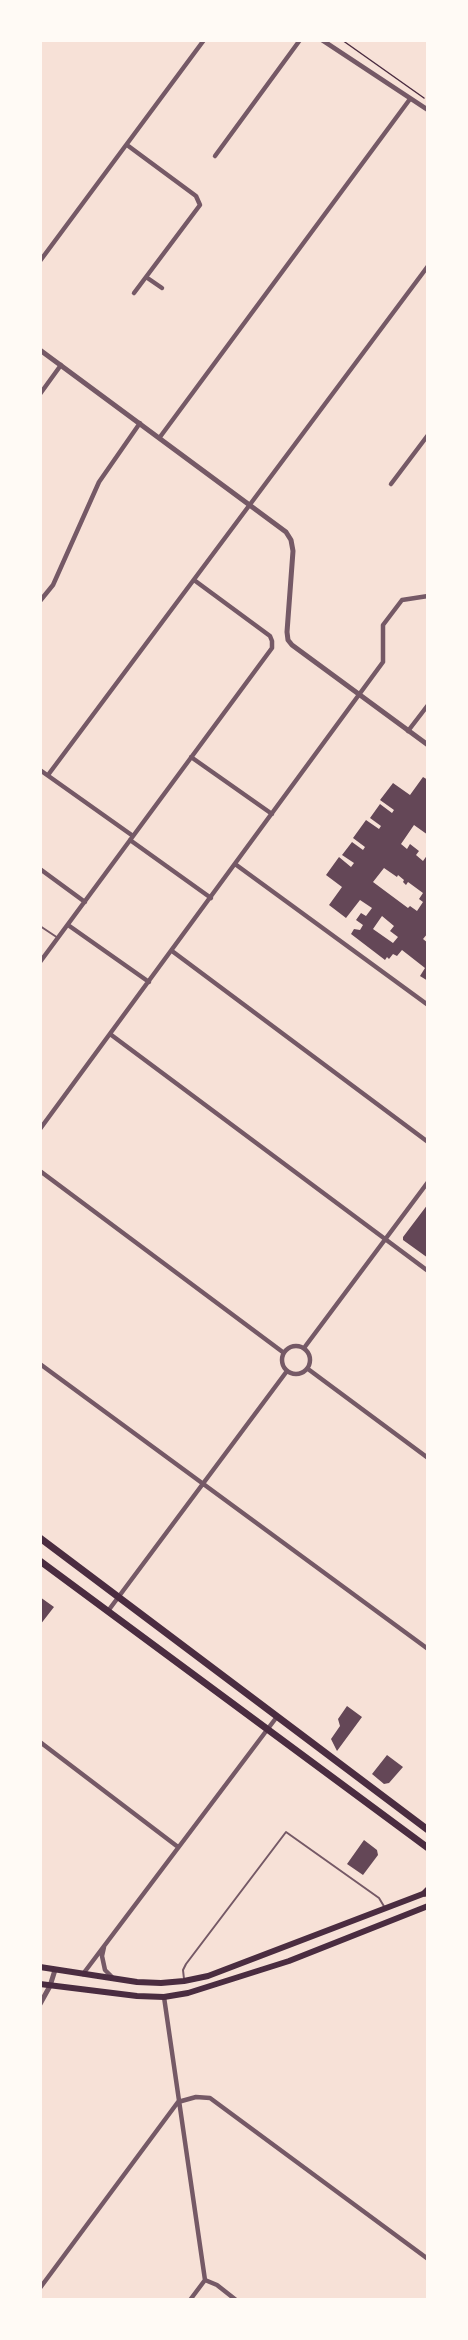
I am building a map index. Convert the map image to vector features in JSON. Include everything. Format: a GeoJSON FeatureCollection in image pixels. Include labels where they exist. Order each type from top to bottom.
{"type":"FeatureCollection","features":[{"type":"Feature","properties":{"kind":"main road"},"geometry":{"type":"LineString","coordinates":[[40,1538],[204,1660],[276,1718],[428,1830]]}},
{"type":"Feature","properties":{"kind":"main road"},"geometry":{"type":"LineString","coordinates":[[40,1561],[428,1848]]}},
{"type":"Feature","properties":{"kind":"main road"},"geometry":{"type":"LineString","coordinates":[[40,1967],[160,1983],[184,1982],[208,1976],[427,1892]]}},
{"type":"Feature","properties":{"kind":"main road"},"geometry":{"type":"LineString","coordinates":[[40,1984],[137,1996],[164,1997],[210,1988],[289,1961],[428,1906]]}},
{"type":"Feature","properties":{"kind":"street"},"geometry":{"type":"LineString","coordinates":[[40,261],[204,40]]}},
{"type":"Feature","properties":{"kind":"street"},"geometry":{"type":"LineString","coordinates":[[215,156],[300,40]]}},
{"type":"Feature","properties":{"kind":"street"},"geometry":{"type":"LineString","coordinates":[[322,40],[428,110]]}},
{"type":"Feature","properties":{"kind":"street"},"geometry":{"type":"LineString","coordinates":[[160,437],[410,99]]}},
{"type":"Feature","properties":{"kind":"street"},"geometry":{"type":"LineString","coordinates":[[127,145],[195,196],[200,205],[134,293]]}},
{"type":"Feature","properties":{"kind":"street"},"geometry":{"type":"LineString","coordinates":[[48,775],[428,266]]}},
{"type":"Feature","properties":{"kind":"street"},"geometry":{"type":"LineString","coordinates":[[146,277],[162,288]]}},
{"type":"Feature","properties":{"kind":"street"},"geometry":{"type":"LineString","coordinates":[[40,350],[286,532],[291,540],[293,551],[286,633],[288,640],[428,745]]}},
{"type":"Feature","properties":{"kind":"street"},"geometry":{"type":"LineString","coordinates":[[40,394],[61,365]]}},
{"type":"Feature","properties":{"kind":"street"},"geometry":{"type":"LineString","coordinates":[[40,601],[53,585],[99,482],[140,423]]}},
{"type":"Feature","properties":{"kind":"street"},"geometry":{"type":"LineString","coordinates":[[391,484],[428,435]]}},
{"type":"Feature","properties":{"kind":"street"},"geometry":{"type":"LineString","coordinates":[[40,962],[272,648],[270,636],[194,580]]}},
{"type":"Feature","properties":{"kind":"street"},"geometry":{"type":"LineString","coordinates":[[40,1129],[383,662],[383,625],[402,600],[428,596]]}},
{"type":"Feature","properties":{"kind":"street"},"geometry":{"type":"LineString","coordinates":[[408,731],[428,705]]}},
{"type":"Feature","properties":{"kind":"street"},"geometry":{"type":"LineString","coordinates":[[191,757],[272,814]]}},
{"type":"Feature","properties":{"kind":"street"},"geometry":{"type":"LineString","coordinates":[[40,770],[211,897]]}},
{"type":"Feature","properties":{"kind":"street"},"geometry":{"type":"LineString","coordinates":[[235,864],[428,1005]]}},
{"type":"Feature","properties":{"kind":"street"},"geometry":{"type":"LineString","coordinates":[[40,869],[85,902]]}},
{"type":"Feature","properties":{"kind":"street"},"geometry":{"type":"LineString","coordinates":[[68,925],[149,982]]}},
{"type":"Feature","properties":{"kind":"street"},"geometry":{"type":"LineString","coordinates":[[172,951],[428,1142]]}},
{"type":"Feature","properties":{"kind":"street"},"geometry":{"type":"LineString","coordinates":[[110,1034],[428,1271]]}},
{"type":"Feature","properties":{"kind":"street"},"geometry":{"type":"LineString","coordinates":[[40,1171],[284,1353]]}},
{"type":"Feature","properties":{"kind":"street"},"geometry":{"type":"LineString","coordinates":[[304,1348],[428,1182]]}},
{"type":"Feature","properties":{"kind":"street"},"geometry":{"type":"LineString","coordinates":[[295,1346],[304,1348],[311,1360],[308,1369],[296,1375],[287,1371],[282,1362],[284,1353],[295,1346]]}},
{"type":"Feature","properties":{"kind":"street"},"geometry":{"type":"LineString","coordinates":[[40,1364],[428,1649]]}},
{"type":"Feature","properties":{"kind":"street"},"geometry":{"type":"LineString","coordinates":[[308,1369],[428,1458]]}},
{"type":"Feature","properties":{"kind":"street"},"geometry":{"type":"LineString","coordinates":[[108,1611],[287,1371]]}},
{"type":"Feature","properties":{"kind":"street"},"geometry":{"type":"LineString","coordinates":[[83,1974],[276,1718]]}},
{"type":"Feature","properties":{"kind":"street"},"geometry":{"type":"LineString","coordinates":[[40,1742],[178,1847]]}},
{"type":"Feature","properties":{"kind":"street"},"geometry":{"type":"LineString","coordinates":[[105,1945],[102,1956],[105,1970],[113,1978]]}},
{"type":"Feature","properties":{"kind":"street"},"geometry":{"type":"LineString","coordinates":[[40,2004],[50,1986],[55,1970]]}},
{"type":"Feature","properties":{"kind":"street"},"geometry":{"type":"LineString","coordinates":[[164,1997],[205,2280],[190,2300]]}},
{"type":"Feature","properties":{"kind":"street"},"geometry":{"type":"LineString","coordinates":[[40,2288],[178,2102],[196,2097],[210,2098],[428,2259]]}},
{"type":"Feature","properties":{"kind":"street"},"geometry":{"type":"LineString","coordinates":[[205,2280],[236,2300]]}},
{"type":"Feature","properties":{"kind":"lane"},"geometry":{"type":"LineString","coordinates":[[40,926],[58,938]]}},
{"type":"Feature","properties":{"kind":"lane"},"geometry":{"type":"LineString","coordinates":[[184,1982],[183,1970],[186,1964],[286,1832],[379,1898],[385,1908]]}},
{"type":"Feature","properties":{"kind":"path"},"geometry":{"type":"LineString","coordinates":[[342,40],[428,101]]}},
{"type":"Feature","properties":{"kind":"building"},"geometry":{"type":"Polygon","coordinates":[[[423,777],[428,780],[428,835],[414,825],[401,844],[407,849],[410,844],[419,851],[416,855],[423,861],[428,854],[428,933],[423,939],[428,943],[428,981],[420,976],[425,968],[402,950],[397,956],[393,954],[385,960],[351,934],[354,929],[360,930],[363,925],[356,920],[361,913],[366,916],[372,908],[360,900],[346,918],[329,905],[342,887],[326,875],[339,857],[351,867],[354,863],[342,855],[352,842],[363,850],[365,847],[353,838],[366,820],[379,829],[381,826],[370,818],[380,804],[392,813],[394,810],[380,800],[393,783],[410,795],[423,777]],[[384,868],[373,882],[408,908],[410,906],[417,911],[423,902],[419,899],[423,893],[408,882],[406,885],[398,875],[397,877],[384,868]],[[382,916],[373,929],[393,943],[398,937],[390,931],[394,926],[382,916]]]}},
{"type":"Feature","properties":{"kind":"building"},"geometry":{"type":"Polygon","coordinates":[[[428,1204],[428,1258],[403,1240],[403,1237],[428,1204]]]}},
{"type":"Feature","properties":{"kind":"building"},"geometry":{"type":"Polygon","coordinates":[[[40,1597],[54,1607],[40,1625],[40,1597]]]}},
{"type":"Feature","properties":{"kind":"building"},"geometry":{"type":"Polygon","coordinates":[[[347,1706],[362,1717],[337,1751],[331,1739],[340,1726],[338,1719],[347,1706]]]}},
{"type":"Feature","properties":{"kind":"building"},"geometry":{"type":"Polygon","coordinates":[[[387,1755],[403,1767],[389,1783],[384,1784],[372,1774],[387,1755]]]}},
{"type":"Feature","properties":{"kind":"building"},"geometry":{"type":"Polygon","coordinates":[[[364,1840],[377,1850],[378,1855],[363,1875],[347,1864],[364,1840]]]}}]}
